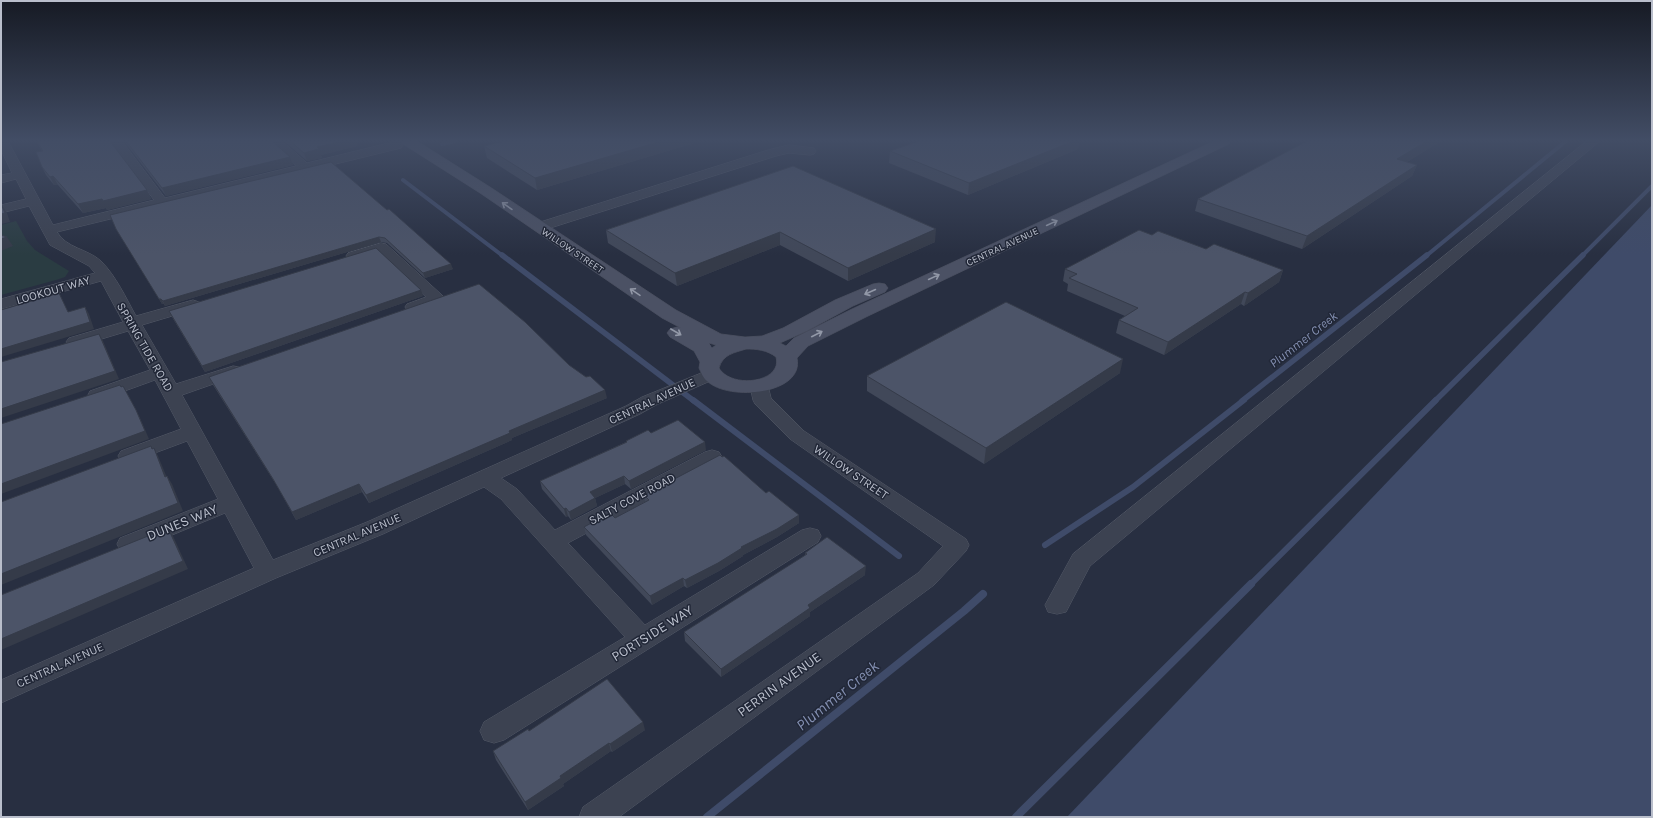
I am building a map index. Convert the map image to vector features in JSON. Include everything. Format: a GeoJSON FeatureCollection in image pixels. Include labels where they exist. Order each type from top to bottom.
{"type":"FeatureCollection","features":[{"type":"Feature","properties":{"kind":"street","name":"SPRING TIDE ROAD"},"geometry":{"type":"LineString","coordinates":[[22,179],[55,242],[94,263],[105,275],[159,374],[171,392],[268,572]]}},
{"type":"Feature","properties":{"kind":"street"},"geometry":{"type":"LineString","coordinates":[[145,179],[162,202]]}},
{"type":"Feature","properties":{"kind":"street"},"geometry":{"type":"LineString","coordinates":[[49,230],[255,179]]}},
{"type":"Feature","properties":{"kind":"street","name":"WILLOW STREET"},"geometry":{"type":"LineString","coordinates":[[452,179],[652,318],[702,347],[706,372]]}},
{"type":"Feature","properties":{"kind":"street","name":"WILLOW STREET"},"geometry":{"type":"LineString","coordinates":[[460,179],[539,228],[669,314],[716,339],[775,348],[786,358]]}},
{"type":"Feature","properties":{"kind":"street"},"geometry":{"type":"LineString","coordinates":[[539,228],[691,179]]}},
{"type":"Feature","properties":{"kind":"street","name":"CENTRAL AVENUE"},"geometry":{"type":"LineString","coordinates":[[1,692],[268,572],[374,528],[633,410],[706,372],[714,355],[722,349],[773,340],[843,304],[1115,179]]}},
{"type":"Feature","properties":{"kind":"street","name":"CENTRAL AVENUE"},"geometry":{"type":"LineString","coordinates":[[786,358],[801,342],[1143,179]]}},
{"type":"Feature","properties":{"kind":"street"},"geometry":{"type":"LineString","coordinates":[[1057,605],[1081,560],[1547,179]]}},
{"type":"Feature","properties":{"kind":"street"},"geometry":{"type":"LineString","coordinates":[[1,209],[33,201]]}},
{"type":"Feature","properties":{"kind":"street"},"geometry":{"type":"LineString","coordinates":[[337,260],[381,247],[437,299],[401,312]]}},
{"type":"Feature","properties":{"kind":"street","name":"LOOKOUT WAY"},"geometry":{"type":"LineString","coordinates":[[1,304],[105,275]]}},
{"type":"Feature","properties":{"kind":"street"},"geometry":{"type":"LineString","coordinates":[[59,347],[204,302]]}},
{"type":"Feature","properties":{"kind":"street"},"geometry":{"type":"LineString","coordinates":[[706,372],[724,384],[747,388],[759,386],[770,383],[782,375],[788,365],[786,358]]}},
{"type":"Feature","properties":{"kind":"street"},"geometry":{"type":"LineString","coordinates":[[171,392],[248,366]]}},
{"type":"Feature","properties":{"kind":"street"},"geometry":{"type":"LineString","coordinates":[[83,399],[159,374]]}},
{"type":"Feature","properties":{"kind":"street","name":"WILLOW STREET"},"geometry":{"type":"LineString","coordinates":[[759,386],[762,400],[797,435],[958,545]]}},
{"type":"Feature","properties":{"kind":"street"},"geometry":{"type":"LineString","coordinates":[[113,462],[192,432]]}},
{"type":"Feature","properties":{"kind":"street","name":"SALTY COVE ROAD"},"geometry":{"type":"LineString","coordinates":[[553,541],[712,457]]}},
{"type":"Feature","properties":{"kind":"street"},"geometry":{"type":"LineString","coordinates":[[486,478],[509,494],[642,639]]}},
{"type":"Feature","properties":{"kind":"street","name":"DUNES WAY"},"geometry":{"type":"LineString","coordinates":[[109,552],[231,502]]}},
{"type":"Feature","properties":{"kind":"street","name":"PORTSIDE WAY"},"geometry":{"type":"LineString","coordinates":[[494,731],[810,536]]}},
{"type":"Feature","properties":{"kind":"street","name":"PERRIN AVENUE"},"geometry":{"type":"LineString","coordinates":[[594,817],[926,578],[958,545]]}},
{"type":"Feature","properties":{"kind":"shaded area"},"geometry":{"type":"Polygon","coordinates":[[[16,221],[27,241],[35,250],[69,271],[65,277],[1,295],[1,225],[16,221]]]}},
{"type":"Feature","properties":{"kind":"water"},"geometry":{"type":"Polygon","coordinates":[[[1652,205],[1652,817],[1067,817],[1652,205]]]}},
{"type":"Feature","properties":{"kind":"building"},"geometry":{"type":"Polygon","coordinates":[[[56,179],[139,179],[147,190],[103,201],[102,199],[78,204],[56,179]]]}},
{"type":"Feature","properties":{"kind":"building"},"geometry":{"type":"Polygon","coordinates":[[[155,179],[198,179],[162,188],[155,179]]]}},
{"type":"Feature","properties":{"kind":"building"},"geometry":{"type":"Polygon","coordinates":[[[259,179],[351,179],[387,210],[389,209],[451,264],[423,273],[385,238],[379,237],[163,301],[159,299],[116,229],[110,215],[259,179]]]}},
{"type":"Feature","properties":{"kind":"building"},"geometry":{"type":"Polygon","coordinates":[[[755,179],[823,179],[936,229],[848,268],[780,232],[675,273],[606,230],[755,179]]]}},
{"type":"Feature","properties":{"kind":"building"},"geometry":{"type":"Polygon","coordinates":[[[960,179],[979,179],[969,183],[960,179]]]}},
{"type":"Feature","properties":{"kind":"building"},"geometry":{"type":"Polygon","coordinates":[[[1235,179],[1395,179],[1307,236],[1198,199],[1235,179]]]}},
{"type":"Feature","properties":{"kind":"building"},"geometry":{"type":"Polygon","coordinates":[[[1,204],[5,213],[1,214],[1,204]]]}},
{"type":"Feature","properties":{"kind":"building"},"geometry":{"type":"Polygon","coordinates":[[[1139,230],[1152,235],[1158,231],[1206,249],[1214,244],[1283,270],[1248,293],[1245,292],[1168,342],[1119,320],[1138,308],[1069,278],[1077,274],[1065,269],[1139,230]]]}},
{"type":"Feature","properties":{"kind":"building"},"geometry":{"type":"Polygon","coordinates":[[[1,235],[7,237],[1,239],[1,235]]]}},
{"type":"Feature","properties":{"kind":"building"},"geometry":{"type":"Polygon","coordinates":[[[376,248],[421,290],[202,366],[169,311],[376,248]]]}},
{"type":"Feature","properties":{"kind":"building"},"geometry":{"type":"Polygon","coordinates":[[[479,284],[525,322],[569,365],[586,377],[590,376],[605,390],[366,495],[359,484],[292,512],[209,377],[479,284]]]}},
{"type":"Feature","properties":{"kind":"building"},"geometry":{"type":"Polygon","coordinates":[[[59,293],[68,312],[85,307],[90,322],[1,349],[1,310],[59,293]]]}},
{"type":"Feature","properties":{"kind":"building"},"geometry":{"type":"Polygon","coordinates":[[[1006,302],[1123,359],[986,448],[867,376],[1006,302]]]}},
{"type":"Feature","properties":{"kind":"building"},"geometry":{"type":"Polygon","coordinates":[[[99,334],[115,371],[1,409],[1,362],[99,334]]]}},
{"type":"Feature","properties":{"kind":"building"},"geometry":{"type":"Polygon","coordinates":[[[120,385],[121,387],[123,386],[145,431],[1,484],[1,424],[120,385]]]}},
{"type":"Feature","properties":{"kind":"building"},"geometry":{"type":"Polygon","coordinates":[[[678,420],[705,442],[629,481],[624,476],[590,492],[595,498],[569,512],[566,508],[564,509],[540,481],[627,442],[626,441],[648,430],[651,433],[678,420]]]}},
{"type":"Feature","properties":{"kind":"building"},"geometry":{"type":"Polygon","coordinates":[[[151,446],[152,449],[154,448],[165,477],[167,476],[178,503],[1,574],[1,502],[151,446]]]}},
{"type":"Feature","properties":{"kind":"building"},"geometry":{"type":"Polygon","coordinates":[[[720,455],[722,457],[724,456],[766,493],[769,491],[799,515],[777,529],[741,547],[742,548],[718,563],[685,580],[683,578],[650,596],[584,527],[610,513],[615,518],[649,500],[644,495],[720,455]]]}},
{"type":"Feature","properties":{"kind":"building"},"geometry":{"type":"Polygon","coordinates":[[[168,528],[183,561],[1,639],[1,595],[168,528]]]}},
{"type":"Feature","properties":{"kind":"building"},"geometry":{"type":"Polygon","coordinates":[[[827,537],[866,566],[808,605],[810,608],[721,669],[684,632],[807,554],[805,553],[827,537]]]}},
{"type":"Feature","properties":{"kind":"building"},"geometry":{"type":"Polygon","coordinates":[[[607,679],[643,722],[560,776],[561,778],[525,802],[493,751],[528,729],[529,731],[607,679]]]}},
{"type":"Feature","properties":{"kind":"waterway","name":"Plummer Creek"},"geometry":{"type":"LineString","coordinates":[[1426,256],[1520,179]]}},
{"type":"Feature","properties":{"kind":"waterway"},"geometry":{"type":"LineString","coordinates":[[403,180],[503,256]]}},
{"type":"Feature","properties":{"kind":"waterway"},"geometry":{"type":"LineString","coordinates":[[1583,255],[1652,186]]}},
{"type":"Feature","properties":{"kind":"waterway"},"geometry":{"type":"LineString","coordinates":[[502,255],[694,401]]}},
{"type":"Feature","properties":{"kind":"waterway","name":"Plummer Creek"},"geometry":{"type":"LineString","coordinates":[[1242,401],[1427,255]]}},
{"type":"Feature","properties":{"kind":"waterway"},"geometry":{"type":"LineString","coordinates":[[1435,401],[1583,255]]}},
{"type":"Feature","properties":{"kind":"waterway"},"geometry":{"type":"LineString","coordinates":[[693,400],[899,556]]}},
{"type":"Feature","properties":{"kind":"waterway","name":"Plummer Creek"},"geometry":{"type":"LineString","coordinates":[[1045,545],[1133,487],[1244,400]]}},
{"type":"Feature","properties":{"kind":"waterway"},"geometry":{"type":"LineString","coordinates":[[1250,585],[1436,400]]}},
{"type":"Feature","properties":{"kind":"waterway"},"geometry":{"type":"LineString","coordinates":[[1016,817],[1251,584]]}},
{"type":"Feature","properties":{"kind":"waterway","name":"Plummer Creek"},"geometry":{"type":"LineString","coordinates":[[707,817],[964,611],[983,594]]}}]}
